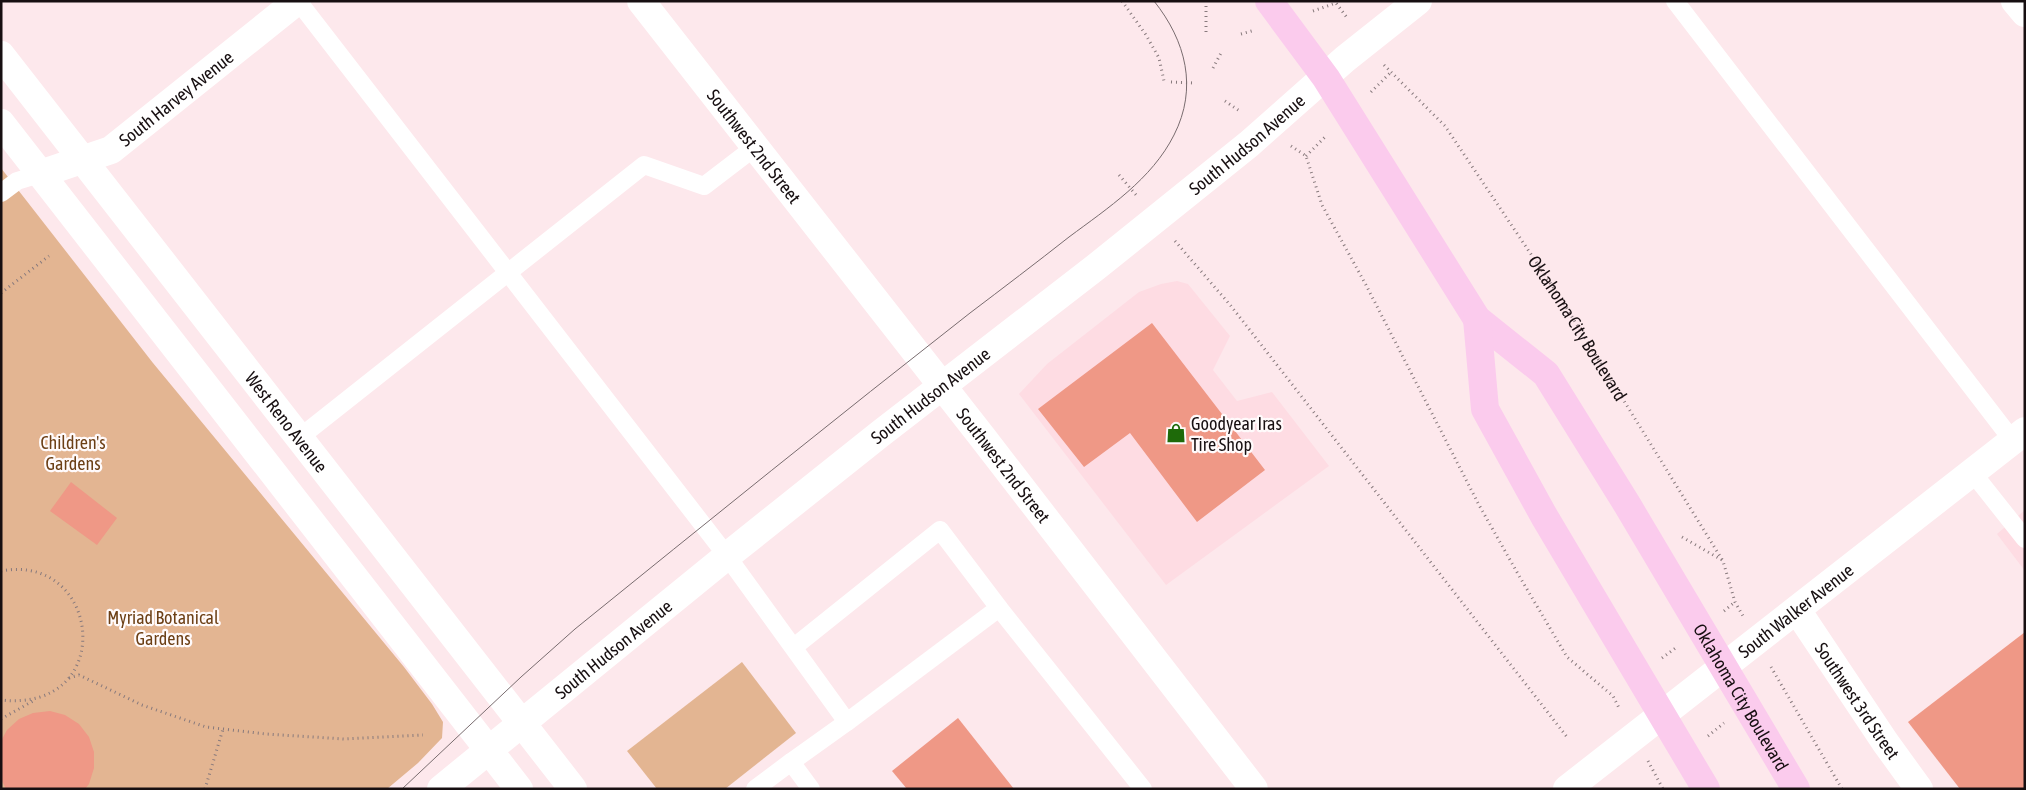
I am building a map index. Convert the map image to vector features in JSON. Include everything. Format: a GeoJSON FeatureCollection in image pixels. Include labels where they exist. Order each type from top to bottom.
{"type":"FeatureCollection","features":[{"type":"Feature","properties":{"kind":"main road","name":"South Harvey Avenue"},"geometry":{"type":"LineString","coordinates":[[40,174],[111,150],[298,1]]}},
{"type":"Feature","properties":{"kind":"main road","name":"Southwest 2nd Street"},"geometry":{"type":"LineString","coordinates":[[640,1],[942,386],[1254,789]]}},
{"type":"Feature","properties":{"kind":"main road","name":"Oklahoma City Boulevard"},"geometry":{"type":"LineString","coordinates":[[1269,1],[1326,78],[1477,319],[1546,374],[1701,628],[1796,789]]}},
{"type":"Feature","properties":{"kind":"main road","name":"South Hudson Avenue"},"geometry":{"type":"LineString","coordinates":[[441,789],[727,556],[1111,255],[1249,144],[1326,78],[1345,59],[1418,1]]}},
{"type":"Feature","properties":{"kind":"main road"},"geometry":{"type":"LineString","coordinates":[[2015,1],[2025,13]]}},
{"type":"Feature","properties":{"kind":"main road","name":"West Reno Avenue"},"geometry":{"type":"LineString","coordinates":[[1,55],[573,789]]}},
{"type":"Feature","properties":{"kind":"main road"},"geometry":{"type":"LineString","coordinates":[[1,123],[519,789]]}},
{"type":"Feature","properties":{"kind":"main road","name":"Oklahoma City Boulevard"},"geometry":{"type":"LineString","coordinates":[[1477,319],[1485,409],[1544,516],[1706,789]]}},
{"type":"Feature","properties":{"kind":"main road","name":"South Walker Avenue"},"geometry":{"type":"LineString","coordinates":[[1567,789],[2019,436]]}},
{"type":"Feature","properties":{"kind":"main road","name":"Southwest 3rd Street"},"geometry":{"type":"LineString","coordinates":[[1798,610],[1885,742],[1919,789]]}},
{"type":"Feature","properties":{"kind":"lane"},"geometry":{"type":"LineString","coordinates":[[298,1],[727,556],[847,722]]}},
{"type":"Feature","properties":{"kind":"lane"},"geometry":{"type":"LineString","coordinates":[[1675,1],[2019,436]]}},
{"type":"Feature","properties":{"kind":"lane"},"geometry":{"type":"LineString","coordinates":[[299,438],[644,165],[704,186],[755,147]]}},
{"type":"Feature","properties":{"kind":"lane"},"geometry":{"type":"LineString","coordinates":[[1,193],[17,181],[40,174]]}},
{"type":"Feature","properties":{"kind":"lane"},"geometry":{"type":"LineString","coordinates":[[1972,472],[2025,539]]}},
{"type":"Feature","properties":{"kind":"lane"},"geometry":{"type":"LineString","coordinates":[[794,647],[940,530],[1142,789]]}},
{"type":"Feature","properties":{"kind":"lane"},"geometry":{"type":"LineString","coordinates":[[755,789],[999,608]]}},
{"type":"Feature","properties":{"kind":"lane"},"geometry":{"type":"LineString","coordinates":[[792,762],[811,789]]}},
{"type":"Feature","properties":{"kind":"path"},"geometry":{"type":"LineString","coordinates":[[1122,1],[1146,35],[1159,58],[1164,81]]}},
{"type":"Feature","properties":{"kind":"path"},"geometry":{"type":"LineString","coordinates":[[1206,1],[1206,32]]}},
{"type":"Feature","properties":{"kind":"path"},"geometry":{"type":"LineString","coordinates":[[1213,68],[1221,53]]}},
{"type":"Feature","properties":{"kind":"path","name":"Oklahoma City Boulevard"},"geometry":{"type":"LineString","coordinates":[[1390,73],[1445,126],[1561,299],[1723,561],[1735,602],[1701,628]]}},
{"type":"Feature","properties":{"kind":"path"},"geometry":{"type":"LineString","coordinates":[[1171,82],[1194,83]]}},
{"type":"Feature","properties":{"kind":"path"},"geometry":{"type":"LineString","coordinates":[[1306,156],[1322,205],[1366,285],[1484,514],[1567,657],[1613,696],[1701,628]]}},
{"type":"Feature","properties":{"kind":"path"},"geometry":{"type":"LineString","coordinates":[[1182,248],[1231,306],[1567,736]]}},
{"type":"Feature","properties":{"kind":"path"},"geometry":{"type":"LineString","coordinates":[[1,293],[49,256]]}},
{"type":"Feature","properties":{"kind":"path"},"geometry":{"type":"LineString","coordinates":[[1680,536],[1723,561]]}},
{"type":"Feature","properties":{"kind":"path"},"geometry":{"type":"LineString","coordinates":[[1,571],[15,569],[37,572],[56,582],[72,597],[81,617],[84,638],[80,660],[69,678],[54,692],[1,718]]}},
{"type":"Feature","properties":{"kind":"path"},"geometry":{"type":"LineString","coordinates":[[69,678],[79,675],[142,705],[206,727],[344,739],[423,735]]}},
{"type":"Feature","properties":{"kind":"path"},"geometry":{"type":"LineString","coordinates":[[1663,789],[1658,779],[1776,677],[1842,789]]}},
{"type":"Feature","properties":{"kind":"path"},"geometry":{"type":"LineString","coordinates":[[1,700],[18,702],[36,700]]}},
{"type":"Feature","properties":{"kind":"path"},"geometry":{"type":"LineString","coordinates":[[205,789],[223,729]]}},
{"type":"Feature","properties":{"kind":"shaded area","name":"Goodyear Iras Tire Shop"},"geometry":{"type":"Polygon","coordinates":[[[1177,281],[1188,284],[1230,336],[1213,370],[1237,401],[1272,392],[1329,466],[1166,585],[1019,394],[1047,364],[1139,292],[1161,284],[1177,281]]]}},
{"type":"Feature","properties":{"kind":"shaded area"},"geometry":{"type":"Polygon","coordinates":[[[2025,510],[2025,571],[1997,534],[2025,510]]]}},
{"type":"Feature","properties":{"kind":"green space","name":"Myriad Botanical Gardens"},"geometry":{"type":"Polygon","coordinates":[[[1,168],[153,363],[404,667],[432,704],[443,722],[442,738],[418,763],[387,789],[1,789],[1,168]]]}},
{"type":"Feature","properties":{"kind":"green space"},"geometry":{"type":"Polygon","coordinates":[[[742,662],[796,733],[725,789],[657,789],[627,751],[742,662]]]}},
{"type":"Feature","properties":{"kind":"building"},"geometry":{"type":"Polygon","coordinates":[[[1152,323],[1265,470],[1197,522],[1130,433],[1084,467],[1038,409],[1152,323]]]}},
{"type":"Feature","properties":{"kind":"building"},"geometry":{"type":"Polygon","coordinates":[[[71,482],[117,518],[97,545],[50,511],[71,482]]]}},
{"type":"Feature","properties":{"kind":"building"},"geometry":{"type":"Polygon","coordinates":[[[2025,632],[2025,789],[1960,789],[1908,722],[2025,632]]]}},
{"type":"Feature","properties":{"kind":"building"},"geometry":{"type":"Polygon","coordinates":[[[50,711],[65,715],[79,724],[89,737],[94,752],[94,768],[89,784],[85,789],[6,789],[1,779],[1,741],[7,730],[19,719],[33,713],[50,711]]]}},
{"type":"Feature","properties":{"kind":"building"},"geometry":{"type":"Polygon","coordinates":[[[958,718],[1014,789],[907,789],[892,771],[958,718]]]}},
{"type":"Feature","properties":{"kind":"tram line"},"geometry":{"type":"LineString","coordinates":[[402,789],[575,629],[871,391],[1114,204],[1141,179],[1165,151],[1174,135],[1181,117],[1187,82],[1181,49],[1174,32],[1154,1]]}},
{"type":"Feature","properties":{"kind":"place","name":"Goodyear Iras Tire Shop"},"geometry":{"type":"Point","coordinates":[1176,433]}},
{"type":"Feature","properties":{"kind":"park label","name":"Children's Gardens"},"geometry":{"type":"Point","coordinates":[73,452]}}]}
